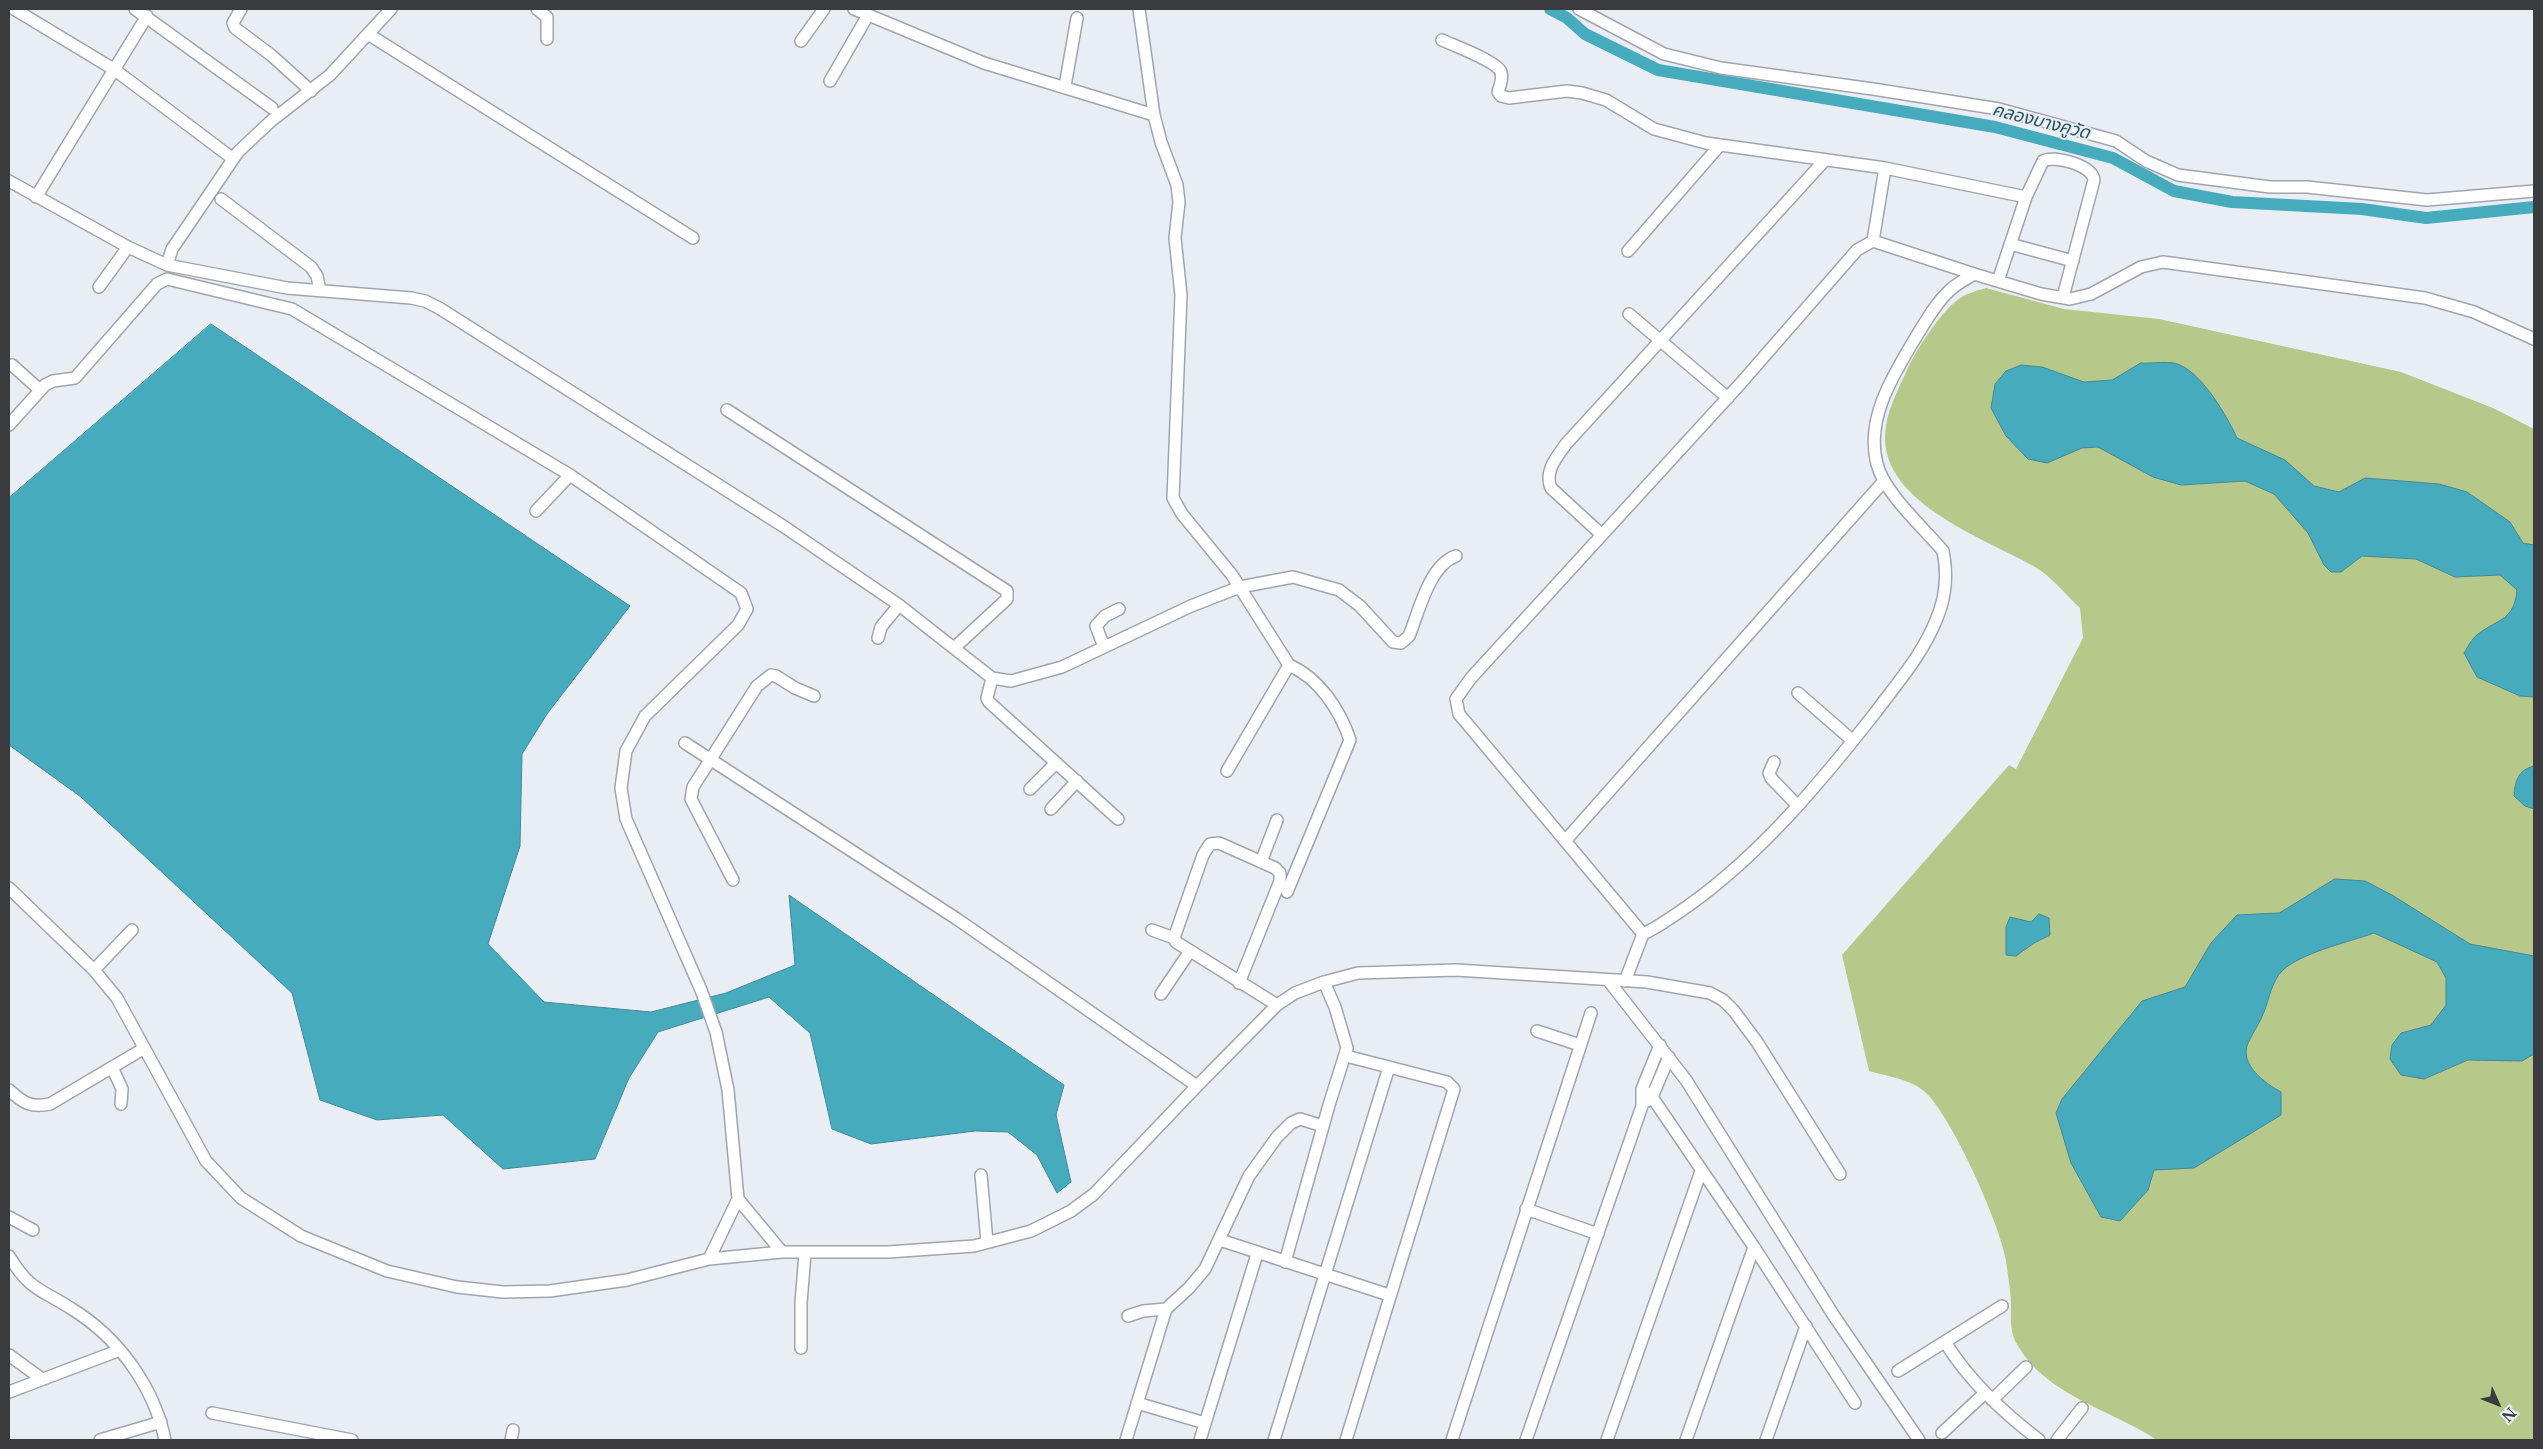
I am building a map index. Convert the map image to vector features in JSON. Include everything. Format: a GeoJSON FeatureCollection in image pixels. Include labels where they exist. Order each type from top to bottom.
{"type":"FeatureCollection","features":[{"type":"Feature","properties":{"kind":"street"},"geometry":{"type":"LineString","coordinates":[[14,9],[115,70],[228,155]]}},
{"type":"Feature","properties":{"kind":"street"},"geometry":{"type":"LineString","coordinates":[[135,9],[272,108]]}},
{"type":"Feature","properties":{"kind":"street"},"geometry":{"type":"LineString","coordinates":[[242,9],[233,23],[235,28],[271,54],[311,91]]}},
{"type":"Feature","properties":{"kind":"street"},"geometry":{"type":"LineString","coordinates":[[166,265],[172,249],[238,152],[271,121],[330,75],[391,9]]}},
{"type":"Feature","properties":{"kind":"street"},"geometry":{"type":"LineString","coordinates":[[537,9],[547,17],[547,39]]}},
{"type":"Feature","properties":{"kind":"street"},"geometry":{"type":"LineString","coordinates":[[801,42],[824,9]]}},
{"type":"Feature","properties":{"kind":"street"},"geometry":{"type":"LineString","coordinates":[[854,9],[984,63],[1065,86],[1154,115]]}},
{"type":"Feature","properties":{"kind":"street"},"geometry":{"type":"LineString","coordinates":[[1139,9],[1154,115],[1161,142],[1178,185],[1180,211],[1175,238],[1182,295],[1173,498],[1182,514],[1243,586],[1289,665],[1299,670],[1325,692],[1350,740],[1287,892]]}},
{"type":"Feature","properties":{"kind":"street"},"geometry":{"type":"LineString","coordinates":[[1579,9],[1664,54],[1720,68],[1999,109],[2116,141],[2146,162],[2178,175],[2270,188],[2307,187],[2427,200],[2455,199],[2534,190]]}},
{"type":"Feature","properties":{"kind":"street"},"geometry":{"type":"LineString","coordinates":[[830,81],[868,15]]}},
{"type":"Feature","properties":{"kind":"street"},"geometry":{"type":"LineString","coordinates":[[36,197],[147,16]]}},
{"type":"Feature","properties":{"kind":"street"},"geometry":{"type":"LineString","coordinates":[[1065,86],[1077,18]]}},
{"type":"Feature","properties":{"kind":"street"},"geometry":{"type":"LineString","coordinates":[[368,34],[693,238]]}},
{"type":"Feature","properties":{"kind":"street"},"geometry":{"type":"LineString","coordinates":[[1442,40],[1494,64],[1501,73],[1498,92],[1501,96],[1509,98],[1567,91],[1582,93],[1606,100],[1641,122],[1669,134],[1720,145],[1885,168],[2026,196]]}},
{"type":"Feature","properties":{"kind":"street"},"geometry":{"type":"LineString","coordinates":[[1628,251],[1720,145]]}},
{"type":"Feature","properties":{"kind":"street"},"geometry":{"type":"LineString","coordinates":[[1998,281],[2026,196],[2043,161],[2053,158],[2091,171],[2094,180],[2063,298]]}},
{"type":"Feature","properties":{"kind":"street"},"geometry":{"type":"LineString","coordinates":[[1602,535],[1551,488],[1548,480],[1550,470],[1566,444],[1825,160]]}},
{"type":"Feature","properties":{"kind":"street"},"geometry":{"type":"LineString","coordinates":[[1873,241],[1885,168]]}},
{"type":"Feature","properties":{"kind":"street"},"geometry":{"type":"LineString","coordinates":[[9,181],[128,247],[166,265],[287,288],[411,298],[425,301],[439,308],[783,526],[900,605],[992,678],[1011,681],[1062,668],[1191,606],[1243,586],[1293,577],[1339,590],[1360,606],[1393,642],[1401,643],[1408,636],[1434,574],[1448,559],[1456,556]]}},
{"type":"Feature","properties":{"kind":"street"},"geometry":{"type":"LineString","coordinates":[[221,199],[311,267],[317,276],[320,290]]}},
{"type":"Feature","properties":{"kind":"street"},"geometry":{"type":"LineString","coordinates":[[1643,934],[1459,714],[1456,699],[1471,678],[1728,398],[1856,250],[1873,241],[1974,274],[2041,294],[2063,298],[2091,294],[2141,267],[2163,262],[2425,298],[2474,312],[2534,339]]}},
{"type":"Feature","properties":{"kind":"street"},"geometry":{"type":"LineString","coordinates":[[2010,244],[2072,261]]}},
{"type":"Feature","properties":{"kind":"street"},"geometry":{"type":"LineString","coordinates":[[99,287],[128,247]]}},
{"type":"Feature","properties":{"kind":"street"},"geometry":{"type":"LineString","coordinates":[[1625,981],[1643,934],[1656,928],[1710,890],[1766,839],[1853,741],[1920,654],[1938,617],[1946,588],[1946,566],[1943,551],[1884,481],[1877,464],[1876,424],[1890,382],[1934,308],[1949,290],[1974,274]]}},
{"type":"Feature","properties":{"kind":"street"},"geometry":{"type":"LineString","coordinates":[[9,425],[40,390],[52,381],[75,378],[157,284],[167,279],[292,309],[570,475],[741,594],[747,609],[738,625],[645,716],[626,751],[620,788],[626,819],[701,990],[716,1032],[728,1090],[738,1199],[709,1259]]}},
{"type":"Feature","properties":{"kind":"street"},"geometry":{"type":"LineString","coordinates":[[1629,314],[1728,398]]}},
{"type":"Feature","properties":{"kind":"street"},"geometry":{"type":"LineString","coordinates":[[12,365],[40,390]]}},
{"type":"Feature","properties":{"kind":"street"},"geometry":{"type":"LineString","coordinates":[[727,410],[1007,590],[1007,599],[954,648]]}},
{"type":"Feature","properties":{"kind":"street"},"geometry":{"type":"LineString","coordinates":[[536,511],[570,475]]}},
{"type":"Feature","properties":{"kind":"street"},"geometry":{"type":"LineString","coordinates":[[1565,841],[1884,481]]}},
{"type":"Feature","properties":{"kind":"street"},"geometry":{"type":"LineString","coordinates":[[878,638],[881,627],[900,605]]}},
{"type":"Feature","properties":{"kind":"street"},"geometry":{"type":"LineString","coordinates":[[1104,647],[1096,626],[1105,616],[1119,609]]}},
{"type":"Feature","properties":{"kind":"street"},"geometry":{"type":"LineString","coordinates":[[1227,771],[1289,665]]}},
{"type":"Feature","properties":{"kind":"street"},"geometry":{"type":"LineString","coordinates":[[733,880],[692,799],[693,787],[712,760],[757,686],[767,677],[776,676],[814,696]]}},
{"type":"Feature","properties":{"kind":"street"},"geometry":{"type":"LineString","coordinates":[[992,678],[989,702],[1118,819]]}},
{"type":"Feature","properties":{"kind":"street"},"geometry":{"type":"LineString","coordinates":[[1798,693],[1853,741]]}},
{"type":"Feature","properties":{"kind":"street"},"geometry":{"type":"LineString","coordinates":[[685,743],[957,919],[1197,1086]]}},
{"type":"Feature","properties":{"kind":"street"},"geometry":{"type":"LineString","coordinates":[[1774,762],[1769,773],[1771,778],[1797,805]]}},
{"type":"Feature","properties":{"kind":"street"},"geometry":{"type":"LineString","coordinates":[[1030,789],[1056,763]]}},
{"type":"Feature","properties":{"kind":"street"},"geometry":{"type":"LineString","coordinates":[[1051,809],[1077,782]]}},
{"type":"Feature","properties":{"kind":"street"},"geometry":{"type":"LineString","coordinates":[[1261,862],[1277,820]]}},
{"type":"Feature","properties":{"kind":"street"},"geometry":{"type":"LineString","coordinates":[[1174,938],[1203,856],[1210,844],[1219,843],[1280,872],[1280,880],[1239,983]]}},
{"type":"Feature","properties":{"kind":"street"},"geometry":{"type":"LineString","coordinates":[[11,893],[94,970],[117,998],[143,1049],[206,1161],[241,1198],[301,1236],[387,1271],[457,1287],[503,1292],[550,1291],[628,1280],[709,1259],[782,1252],[888,1252],[974,1246],[1031,1231],[1071,1211],[1094,1194],[1277,1005],[1295,994],[1324,982],[1358,974],[1456,970],[1625,981],[1687,987],[1710,993],[1723,1000],[1734,1011],[1757,1042],[1840,1174]]}},
{"type":"Feature","properties":{"kind":"street"},"geometry":{"type":"LineString","coordinates":[[94,970],[132,930]]}},
{"type":"Feature","properties":{"kind":"street"},"geometry":{"type":"LineString","coordinates":[[1152,930],[1174,938],[1190,951],[1239,983],[1277,1005]]}},
{"type":"Feature","properties":{"kind":"street"},"geometry":{"type":"LineString","coordinates":[[1161,994],[1190,951]]}},
{"type":"Feature","properties":{"kind":"street"},"geometry":{"type":"LineString","coordinates":[[1608,980],[1669,1057],[1834,1316],[1919,1440]]}},
{"type":"Feature","properties":{"kind":"street"},"geometry":{"type":"LineString","coordinates":[[1285,1262],[1323,1126],[1347,1052],[1340,1021],[1324,982]]}},
{"type":"Feature","properties":{"kind":"street"},"geometry":{"type":"LineString","coordinates":[[1452,1440],[1591,1013]]}},
{"type":"Feature","properties":{"kind":"street"},"geometry":{"type":"LineString","coordinates":[[1538,1032],[1580,1045]]}},
{"type":"Feature","properties":{"kind":"street"},"geometry":{"type":"LineString","coordinates":[[1526,1440],[1642,1106],[1642,1089],[1660,1044]]}},
{"type":"Feature","properties":{"kind":"street"},"geometry":{"type":"LineString","coordinates":[[9,1090],[26,1104],[37,1107],[50,1104],[143,1049]]}},
{"type":"Feature","properties":{"kind":"street"},"geometry":{"type":"LineString","coordinates":[[1346,1440],[1389,1295],[1454,1090],[1447,1082],[1389,1067],[1347,1052]]}},
{"type":"Feature","properties":{"kind":"street"},"geometry":{"type":"LineString","coordinates":[[1642,1106],[1652,1097],[1669,1057]]}},
{"type":"Feature","properties":{"kind":"street"},"geometry":{"type":"LineString","coordinates":[[1274,1440],[1389,1067]]}},
{"type":"Feature","properties":{"kind":"street"},"geometry":{"type":"LineString","coordinates":[[112,1068],[122,1089],[122,1104]]}},
{"type":"Feature","properties":{"kind":"street"},"geometry":{"type":"LineString","coordinates":[[1642,1089],[1652,1097],[1754,1247],[1855,1403]]}},
{"type":"Feature","properties":{"kind":"street"},"geometry":{"type":"LineString","coordinates":[[1126,1440],[1166,1309],[1189,1288],[1205,1268],[1249,1176],[1277,1137],[1291,1122],[1300,1119],[1323,1126]]}},
{"type":"Feature","properties":{"kind":"street"},"geometry":{"type":"LineString","coordinates":[[1607,1440],[1701,1171]]}},
{"type":"Feature","properties":{"kind":"street"},"geometry":{"type":"LineString","coordinates":[[981,1176],[987,1242]]}},
{"type":"Feature","properties":{"kind":"street"},"geometry":{"type":"LineString","coordinates":[[738,1199],[782,1252]]}},
{"type":"Feature","properties":{"kind":"street"},"geometry":{"type":"LineString","coordinates":[[1526,1209],[1598,1234]]}},
{"type":"Feature","properties":{"kind":"street"},"geometry":{"type":"LineString","coordinates":[[9,1216],[33,1230]]}},
{"type":"Feature","properties":{"kind":"street"},"geometry":{"type":"LineString","coordinates":[[1220,1240],[1257,1254],[1389,1295]]}},
{"type":"Feature","properties":{"kind":"street"},"geometry":{"type":"LineString","coordinates":[[1686,1440],[1754,1247]]}},
{"type":"Feature","properties":{"kind":"street"},"geometry":{"type":"LineString","coordinates":[[801,1348],[801,1303],[805,1253]]}},
{"type":"Feature","properties":{"kind":"street"},"geometry":{"type":"LineString","coordinates":[[1200,1440],[1257,1254]]}},
{"type":"Feature","properties":{"kind":"street"},"geometry":{"type":"LineString","coordinates":[[9,1256],[23,1278],[34,1288],[72,1309],[97,1328],[120,1350],[153,1398],[162,1422],[165,1440]]}},
{"type":"Feature","properties":{"kind":"street"},"geometry":{"type":"LineString","coordinates":[[1898,1371],[2002,1306]]}},
{"type":"Feature","properties":{"kind":"street"},"geometry":{"type":"LineString","coordinates":[[1128,1316],[1144,1311],[1166,1309]]}},
{"type":"Feature","properties":{"kind":"street"},"geometry":{"type":"LineString","coordinates":[[1766,1440],[1806,1326]]}},
{"type":"Feature","properties":{"kind":"street"},"geometry":{"type":"LineString","coordinates":[[1945,1342],[1962,1366],[1989,1396],[2035,1439]]}},
{"type":"Feature","properties":{"kind":"street"},"geometry":{"type":"LineString","coordinates":[[9,1392],[120,1350]]}},
{"type":"Feature","properties":{"kind":"street"},"geometry":{"type":"LineString","coordinates":[[9,1355],[42,1379]]}},
{"type":"Feature","properties":{"kind":"street"},"geometry":{"type":"LineString","coordinates":[[1942,1433],[2026,1367]]}},
{"type":"Feature","properties":{"kind":"street"},"geometry":{"type":"LineString","coordinates":[[1137,1403],[1205,1423]]}},
{"type":"Feature","properties":{"kind":"street"},"geometry":{"type":"LineString","coordinates":[[2057,1440],[2082,1408]]}},
{"type":"Feature","properties":{"kind":"street"},"geometry":{"type":"LineString","coordinates":[[212,1413],[310,1436],[352,1440]]}},
{"type":"Feature","properties":{"kind":"street"},"geometry":{"type":"LineString","coordinates":[[100,1440],[162,1422]]}},
{"type":"Feature","properties":{"kind":"green space"},"geometry":{"type":"Polygon","coordinates":[[[1986,288],[2064,309],[2159,319],[2401,372],[2493,408],[2534,429],[2534,1440],[2157,1440],[2063,1390],[2030,1363],[2015,1341],[2012,1330],[2010,1287],[2002,1245],[1985,1198],[1948,1123],[1936,1104],[1925,1092],[1913,1084],[1869,1071],[1842,955],[2009,765],[2016,769],[2083,638],[2080,608],[2053,581],[2035,567],[1937,514],[1914,496],[1897,476],[1887,452],[1886,426],[1889,411],[1907,370],[1928,333],[1958,299],[1986,288]]]}},
{"type":"Feature","properties":{"kind":"water"},"geometry":{"type":"Polygon","coordinates":[[[211,324],[630,606],[547,714],[522,754],[520,846],[488,944],[544,1002],[651,1012],[726,993],[795,965],[789,895],[1064,1085],[1056,1115],[1071,1182],[1057,1193],[1037,1155],[1008,1132],[975,1131],[871,1144],[832,1129],[810,1033],[769,997],[658,1032],[629,1078],[595,1159],[503,1169],[443,1115],[377,1120],[320,1100],[292,993],[81,797],[9,745],[9,498],[211,324]]]}},
{"type":"Feature","properties":{"kind":"water"},"geometry":{"type":"Polygon","coordinates":[[[2141,363],[2171,363],[2189,370],[2206,387],[2237,438],[2285,460],[2314,486],[2339,492],[2365,478],[2439,484],[2467,492],[2510,522],[2523,543],[2534,545],[2534,697],[2520,696],[2477,677],[2464,653],[2476,636],[2504,618],[2513,608],[2517,590],[2500,575],[2455,577],[2416,559],[2362,556],[2341,572],[2331,572],[2324,565],[2308,533],[2274,494],[2245,481],[2181,485],[2153,477],[2098,447],[2082,448],[2047,463],[2028,459],[2006,436],[1991,408],[1995,384],[2006,371],[2021,365],[2042,367],[2084,382],[2112,380],[2141,363]]]}},
{"type":"Feature","properties":{"kind":"water"},"geometry":{"type":"Polygon","coordinates":[[[2534,766],[2534,809],[2525,806],[2514,796],[2518,777],[2524,770],[2534,766]]]}},
{"type":"Feature","properties":{"kind":"water"},"geometry":{"type":"Polygon","coordinates":[[[2335,879],[2365,881],[2392,895],[2470,944],[2534,956],[2534,1054],[2522,1061],[2468,1060],[2424,1079],[2401,1075],[2390,1059],[2392,1045],[2401,1033],[2431,1025],[2446,1005],[2446,978],[2437,962],[2374,933],[2312,953],[2290,965],[2279,975],[2273,985],[2262,1016],[2248,1043],[2246,1051],[2250,1066],[2255,1072],[2268,1084],[2281,1092],[2281,1115],[2194,1168],[2154,1170],[2148,1190],[2120,1221],[2101,1217],[2071,1163],[2056,1113],[2062,1099],[2142,1001],[2185,987],[2211,943],[2237,915],[2279,913],[2335,879]]]}},
{"type":"Feature","properties":{"kind":"water"},"geometry":{"type":"Polygon","coordinates":[[[2039,914],[2049,918],[2050,935],[2034,943],[2016,956],[2006,955],[2006,927],[2010,917],[2031,922],[2039,914]]]}},
{"type":"Feature","properties":{"kind":"waterway","name":"คลองบางคูวัด"},"geometry":{"type":"LineString","coordinates":[[1550,9],[1567,18],[1585,34],[1658,70],[1995,127],[2113,158],[2174,191],[2232,202],[2362,209],[2426,218],[2534,207]]}}]}
